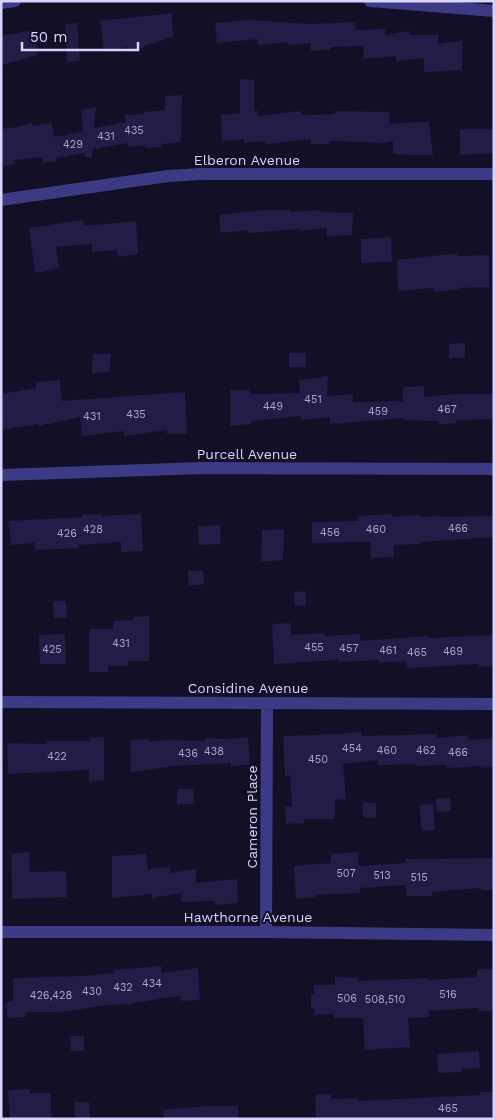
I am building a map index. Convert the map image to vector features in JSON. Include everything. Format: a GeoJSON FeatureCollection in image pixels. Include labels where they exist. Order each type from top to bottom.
{"type":"FeatureCollection","features":[{"type":"Feature","properties":{"kind":"street"},"geometry":{"type":"LineString","coordinates":[[1,3],[15,1]]}},
{"type":"Feature","properties":{"kind":"street"},"geometry":{"type":"LineString","coordinates":[[370,1],[494,12]]}},
{"type":"Feature","properties":{"kind":"street","name":"Elberon Avenue"},"geometry":{"type":"LineString","coordinates":[[1,200],[168,176],[202,174],[494,174]]}},
{"type":"Feature","properties":{"kind":"street","name":"Purcell Avenue"},"geometry":{"type":"LineString","coordinates":[[1,475],[203,468],[494,469]]}},
{"type":"Feature","properties":{"kind":"street","name":"Considine Avenue"},"geometry":{"type":"LineString","coordinates":[[1,702],[494,704]]}},
{"type":"Feature","properties":{"kind":"street","name":"Cameron Place"},"geometry":{"type":"LineString","coordinates":[[266,932],[267,703]]}},
{"type":"Feature","properties":{"kind":"street","name":"Hawthorne Avenue"},"geometry":{"type":"LineString","coordinates":[[1,932],[266,932],[494,935]]}},
{"type":"Feature","properties":{"kind":"building"},"geometry":{"type":"Polygon","coordinates":[[[172,13],[173,37],[144,46],[144,48],[128,50],[128,47],[104,51],[100,21],[172,13]]]}},
{"type":"Feature","properties":{"kind":"building"},"geometry":{"type":"Polygon","coordinates":[[[249,20],[308,24],[355,22],[355,30],[385,29],[385,35],[409,31],[409,35],[438,35],[438,44],[463,40],[462,70],[424,72],[424,58],[396,61],[396,56],[363,59],[364,46],[330,47],[330,50],[311,51],[311,43],[288,45],[288,42],[258,45],[258,39],[217,43],[215,23],[249,20]]]}},
{"type":"Feature","properties":{"kind":"building"},"geometry":{"type":"Polygon","coordinates":[[[77,23],[80,61],[67,62],[65,24],[77,23]]]}},
{"type":"Feature","properties":{"kind":"building"},"geometry":{"type":"Polygon","coordinates":[[[34,30],[38,55],[1,65],[1,36],[34,30]]]}},
{"type":"Feature","properties":{"kind":"building"},"geometry":{"type":"Polygon","coordinates":[[[240,79],[254,80],[254,111],[258,111],[258,116],[301,111],[301,115],[335,114],[335,111],[390,112],[389,124],[429,121],[433,155],[393,154],[393,141],[385,143],[329,141],[329,144],[311,144],[310,139],[266,144],[265,141],[244,143],[244,139],[222,141],[221,115],[240,113],[240,79]]]}},
{"type":"Feature","properties":{"kind":"building"},"geometry":{"type":"Polygon","coordinates":[[[182,95],[181,142],[162,144],[163,147],[145,148],[145,145],[128,147],[128,143],[93,149],[92,157],[85,157],[85,153],[56,158],[56,162],[43,163],[42,157],[14,160],[15,164],[1,166],[1,129],[32,123],[32,126],[52,123],[54,137],[83,132],[81,110],[96,107],[94,128],[126,122],[125,115],[165,110],[165,96],[182,95]]]}},
{"type":"Feature","properties":{"kind":"building"},"geometry":{"type":"Polygon","coordinates":[[[460,129],[494,129],[494,153],[460,155],[460,129]]]}},
{"type":"Feature","properties":{"kind":"building"},"geometry":{"type":"Polygon","coordinates":[[[264,210],[290,210],[290,212],[320,210],[320,212],[353,213],[352,235],[327,236],[327,228],[248,233],[247,230],[221,233],[219,215],[264,210]]]}},
{"type":"Feature","properties":{"kind":"building"},"geometry":{"type":"Polygon","coordinates":[[[83,220],[84,226],[136,221],[138,254],[117,257],[117,250],[92,252],[92,244],[56,247],[59,268],[35,273],[29,228],[83,220]]]}},
{"type":"Feature","properties":{"kind":"building"},"geometry":{"type":"Polygon","coordinates":[[[391,237],[392,262],[361,263],[361,239],[391,237]]]}},
{"type":"Feature","properties":{"kind":"building"},"geometry":{"type":"Polygon","coordinates":[[[458,253],[458,256],[489,255],[489,287],[459,288],[433,292],[433,288],[398,291],[397,260],[458,253]]]}},
{"type":"Feature","properties":{"kind":"building"},"geometry":{"type":"Polygon","coordinates":[[[465,343],[465,358],[449,358],[449,344],[465,343]]]}},
{"type":"Feature","properties":{"kind":"building"},"geometry":{"type":"Polygon","coordinates":[[[289,353],[306,353],[306,367],[289,367],[289,353]]]}},
{"type":"Feature","properties":{"kind":"building"},"geometry":{"type":"Polygon","coordinates":[[[93,354],[111,354],[109,372],[92,373],[93,354]]]}},
{"type":"Feature","properties":{"kind":"building"},"geometry":{"type":"Polygon","coordinates":[[[328,376],[327,396],[353,394],[353,402],[403,401],[403,387],[424,386],[424,397],[458,394],[494,394],[494,419],[456,420],[456,423],[438,425],[438,421],[404,420],[403,418],[330,424],[330,417],[301,420],[301,416],[251,421],[251,424],[230,426],[230,390],[249,390],[250,394],[300,393],[299,380],[328,376]]]}},
{"type":"Feature","properties":{"kind":"building"},"geometry":{"type":"Polygon","coordinates":[[[60,380],[62,401],[185,392],[187,434],[167,434],[167,430],[124,436],[124,431],[82,436],[80,417],[39,426],[38,424],[1,430],[1,394],[36,388],[36,382],[60,380]]]}},
{"type":"Feature","properties":{"kind":"building"},"geometry":{"type":"Polygon","coordinates":[[[102,514],[102,516],[141,514],[143,551],[121,552],[121,542],[78,545],[79,548],[35,550],[35,543],[11,545],[8,521],[82,517],[82,515],[102,514]]]}},
{"type":"Feature","properties":{"kind":"building"},"geometry":{"type":"Polygon","coordinates":[[[392,514],[392,517],[419,515],[419,517],[493,516],[494,537],[394,545],[394,557],[371,558],[370,542],[312,543],[312,522],[358,521],[358,516],[392,514]]]}},
{"type":"Feature","properties":{"kind":"building"},"geometry":{"type":"Polygon","coordinates":[[[220,525],[221,544],[199,545],[198,526],[220,525]]]}},
{"type":"Feature","properties":{"kind":"building"},"geometry":{"type":"Polygon","coordinates":[[[284,529],[283,560],[261,562],[262,530],[284,529]]]}},
{"type":"Feature","properties":{"kind":"building"},"geometry":{"type":"Polygon","coordinates":[[[188,571],[203,571],[204,584],[189,586],[188,571]]]}},
{"type":"Feature","properties":{"kind":"building"},"geometry":{"type":"Polygon","coordinates":[[[306,591],[306,605],[295,606],[294,592],[306,591]]]}},
{"type":"Feature","properties":{"kind":"building"},"geometry":{"type":"Polygon","coordinates":[[[53,601],[66,601],[67,618],[54,618],[53,601]]]}},
{"type":"Feature","properties":{"kind":"building"},"geometry":{"type":"Polygon","coordinates":[[[149,616],[149,661],[128,661],[128,666],[108,666],[108,672],[89,672],[89,629],[113,629],[113,621],[134,620],[134,617],[149,616]]]}},
{"type":"Feature","properties":{"kind":"building"},"geometry":{"type":"Polygon","coordinates":[[[291,623],[291,635],[325,633],[325,636],[360,634],[360,641],[428,636],[428,638],[494,635],[494,666],[478,667],[478,664],[407,668],[406,661],[379,663],[379,660],[338,662],[338,660],[274,664],[272,624],[291,623]]]}},
{"type":"Feature","properties":{"kind":"building"},"geometry":{"type":"Polygon","coordinates":[[[65,634],[66,664],[40,664],[39,635],[65,634]]]}},
{"type":"Feature","properties":{"kind":"building"},"geometry":{"type":"Polygon","coordinates":[[[361,732],[361,736],[437,734],[437,738],[468,735],[469,740],[494,738],[494,767],[447,768],[447,765],[378,765],[378,760],[343,764],[346,799],[335,800],[335,819],[304,819],[304,823],[286,824],[285,807],[292,806],[290,775],[285,776],[283,736],[361,732]]]}},
{"type":"Feature","properties":{"kind":"building"},"geometry":{"type":"Polygon","coordinates":[[[104,737],[104,780],[89,782],[89,770],[8,774],[7,743],[47,744],[47,741],[89,741],[89,738],[104,737]]]}},
{"type":"Feature","properties":{"kind":"building"},"geometry":{"type":"Polygon","coordinates":[[[248,737],[250,764],[231,767],[231,763],[174,766],[131,772],[130,740],[149,739],[149,742],[167,740],[205,741],[205,738],[231,739],[248,737]]]}},
{"type":"Feature","properties":{"kind":"building"},"geometry":{"type":"Polygon","coordinates":[[[177,789],[194,789],[194,804],[177,804],[177,789]]]}},
{"type":"Feature","properties":{"kind":"building"},"geometry":{"type":"Polygon","coordinates":[[[450,798],[451,811],[437,812],[435,799],[450,798]]]}},
{"type":"Feature","properties":{"kind":"building"},"geometry":{"type":"Polygon","coordinates":[[[363,802],[376,803],[376,818],[363,817],[363,802]]]}},
{"type":"Feature","properties":{"kind":"building"},"geometry":{"type":"Polygon","coordinates":[[[433,804],[435,830],[422,831],[419,805],[433,804]]]}},
{"type":"Feature","properties":{"kind":"building"},"geometry":{"type":"Polygon","coordinates":[[[29,852],[30,872],[66,871],[67,897],[12,899],[11,854],[29,852]]]}},
{"type":"Feature","properties":{"kind":"building"},"geometry":{"type":"Polygon","coordinates":[[[358,852],[359,866],[406,863],[406,859],[494,858],[494,890],[481,890],[481,888],[432,892],[432,896],[406,896],[406,885],[360,888],[360,893],[315,895],[315,897],[296,899],[294,866],[331,863],[331,854],[358,852]]]}},
{"type":"Feature","properties":{"kind":"building"},"geometry":{"type":"Polygon","coordinates":[[[146,854],[148,869],[170,867],[170,873],[196,869],[196,883],[237,879],[238,903],[215,905],[215,901],[181,902],[181,893],[152,898],[152,894],[112,898],[112,856],[146,854]]]}},
{"type":"Feature","properties":{"kind":"building"},"geometry":{"type":"Polygon","coordinates":[[[161,966],[162,973],[198,968],[200,1000],[181,1001],[180,996],[133,1004],[107,1005],[62,1012],[26,1012],[26,1017],[7,1018],[6,1002],[13,1001],[13,978],[83,976],[113,973],[113,970],[161,966]]]}},
{"type":"Feature","properties":{"kind":"building"},"geometry":{"type":"Polygon","coordinates":[[[477,969],[494,969],[494,1011],[478,1011],[478,1008],[429,1011],[430,1017],[408,1018],[410,1047],[365,1050],[363,1018],[334,1018],[334,1014],[314,1015],[315,1008],[311,1008],[311,994],[314,994],[314,985],[335,985],[335,977],[359,978],[359,981],[428,978],[428,980],[477,977],[477,969]]]}},
{"type":"Feature","properties":{"kind":"building"},"geometry":{"type":"Polygon","coordinates":[[[70,1036],[84,1036],[84,1051],[71,1051],[70,1036]]]}},
{"type":"Feature","properties":{"kind":"building"},"geometry":{"type":"Polygon","coordinates":[[[479,1051],[480,1068],[461,1069],[462,1072],[438,1073],[437,1054],[479,1051]]]}},
{"type":"Feature","properties":{"kind":"building"},"geometry":{"type":"Polygon","coordinates":[[[30,1089],[30,1093],[51,1093],[51,1119],[10,1119],[8,1090],[30,1089]]]}},
{"type":"Feature","properties":{"kind":"building"},"geometry":{"type":"Polygon","coordinates":[[[479,1092],[494,1092],[494,1119],[316,1119],[315,1095],[331,1094],[331,1099],[359,1098],[359,1101],[480,1095],[479,1092]]]}},
{"type":"Feature","properties":{"kind":"building"},"geometry":{"type":"Polygon","coordinates":[[[74,1102],[89,1102],[90,1119],[75,1119],[74,1102]]]}},
{"type":"Feature","properties":{"kind":"building"},"geometry":{"type":"Polygon","coordinates":[[[207,1106],[238,1106],[238,1119],[164,1119],[163,1110],[207,1106]]]}}]}
